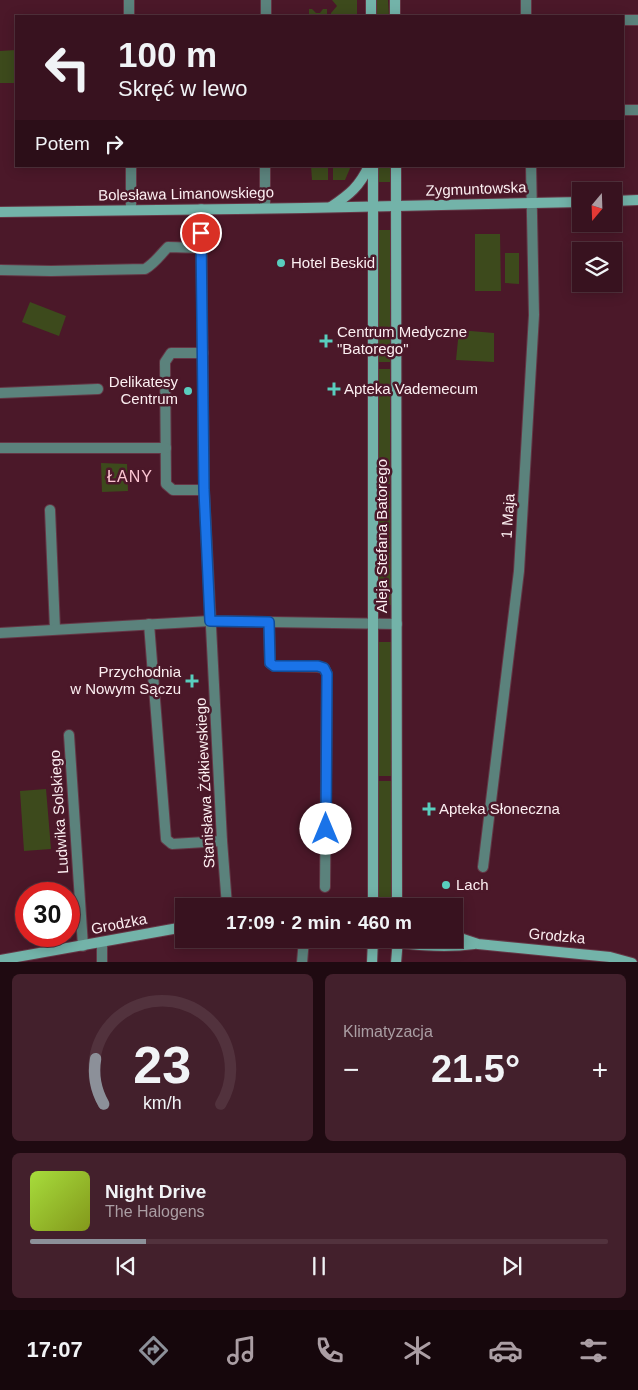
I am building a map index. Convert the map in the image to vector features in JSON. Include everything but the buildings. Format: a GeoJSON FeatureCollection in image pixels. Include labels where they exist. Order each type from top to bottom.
{"type":"FeatureCollection","features":[{"type":"Feature","properties":{"kind":"street"},"geometry":{"type":"LineString","coordinates":[[129,0],[129,15]]}},
{"type":"Feature","properties":{"kind":"street"},"geometry":{"type":"LineString","coordinates":[[266,0],[266,15]]}},
{"type":"Feature","properties":{"kind":"street"},"geometry":{"type":"LineString","coordinates":[[371,0],[371,15]]}},
{"type":"Feature","properties":{"kind":"street"},"geometry":{"type":"LineString","coordinates":[[395,0],[395,15]]}},
{"type":"Feature","properties":{"kind":"street"},"geometry":{"type":"LineString","coordinates":[[526,0],[526,15]]}},
{"type":"Feature","properties":{"kind":"street"},"geometry":{"type":"LineString","coordinates":[[624,20],[638,20]]}},
{"type":"Feature","properties":{"kind":"street"},"geometry":{"type":"LineString","coordinates":[[624,110],[638,110]]}},
{"type":"Feature","properties":{"kind":"street"},"geometry":{"type":"LineString","coordinates":[[131,167],[131,209]]}},
{"type":"Feature","properties":{"kind":"street"},"geometry":{"type":"LineString","coordinates":[[265,167],[265,208]]}},
{"type":"Feature","properties":{"kind":"street"},"geometry":{"type":"LineString","coordinates":[[330,207],[354,190],[368,167]]}},
{"type":"Feature","properties":{"kind":"street","name":"Aleja Stefana Batorego"},"geometry":{"type":"LineString","coordinates":[[372,898],[373,167]]}},
{"type":"Feature","properties":{"kind":"street","name":"Aleja Stefana Batorego"},"geometry":{"type":"LineString","coordinates":[[396,167],[397,898]]}},
{"type":"Feature","properties":{"kind":"street","name":"1 Maja"},"geometry":{"type":"LineString","coordinates":[[483,866],[520,562],[534,315],[531,167]]}},
{"type":"Feature","properties":{"kind":"street"},"geometry":{"type":"LineString","coordinates":[[622,201],[638,200]]}},
{"type":"Feature","properties":{"kind":"street","name":"Zygmuntowska"},"geometry":{"type":"LineString","coordinates":[[372,207],[572,202]]}},
{"type":"Feature","properties":{"kind":"street","name":"Bolesława Limanowskiego"},"geometry":{"type":"LineString","coordinates":[[0,212],[372,207]]}},
{"type":"Feature","properties":{"kind":"street","name":"Stanisława Żółkiewskiego"},"geometry":{"type":"LineString","coordinates":[[201,209],[204,490],[226,898]]}},
{"type":"Feature","properties":{"kind":"street"},"geometry":{"type":"LineString","coordinates":[[0,270],[146,269],[156,263],[160,255],[168,247],[202,248]]}},
{"type":"Feature","properties":{"kind":"street"},"geometry":{"type":"LineString","coordinates":[[203,353],[171,354],[165,362],[166,484],[173,490],[204,490]]}},
{"type":"Feature","properties":{"kind":"street"},"geometry":{"type":"LineString","coordinates":[[0,393],[98,389]]}},
{"type":"Feature","properties":{"kind":"street"},"geometry":{"type":"LineString","coordinates":[[0,448],[166,448]]}},
{"type":"Feature","properties":{"kind":"street"},"geometry":{"type":"LineString","coordinates":[[50,510],[55,629]]}},
{"type":"Feature","properties":{"kind":"street"},"geometry":{"type":"LineString","coordinates":[[0,633],[210,621],[397,624]]}},
{"type":"Feature","properties":{"kind":"street"},"geometry":{"type":"LineString","coordinates":[[269,622],[270,663],[274,666],[318,666],[324,668],[327,674],[325,888]]}},
{"type":"Feature","properties":{"kind":"street"},"geometry":{"type":"LineString","coordinates":[[149,624],[166,839],[172,844],[222,841]]}},
{"type":"Feature","properties":{"kind":"street","name":"Ludwika Solskiego"},"geometry":{"type":"LineString","coordinates":[[69,736],[83,946]]}},
{"type":"Feature","properties":{"kind":"street","name":"Grodzka"},"geometry":{"type":"LineString","coordinates":[[0,960],[175,929]]}},
{"type":"Feature","properties":{"kind":"street","name":"Grodzka"},"geometry":{"type":"LineString","coordinates":[[463,939],[478,944]]}},
{"type":"Feature","properties":{"kind":"street"},"geometry":{"type":"LineString","coordinates":[[102,942],[102,962]]}},
{"type":"Feature","properties":{"kind":"street","name":"Grodzka"},"geometry":{"type":"LineString","coordinates":[[463,946],[478,944],[610,957],[632,962]]}},
{"type":"Feature","properties":{"kind":"street"},"geometry":{"type":"LineString","coordinates":[[302,962],[303,948]]}},
{"type":"Feature","properties":{"kind":"street"},"geometry":{"type":"LineString","coordinates":[[372,962],[373,948]]}},
{"type":"Feature","properties":{"kind":"street"},"geometry":{"type":"LineString","coordinates":[[396,962],[397,948]]}},
{"type":"Feature","properties":{"kind":"green space"},"geometry":{"type":"Polygon","coordinates":[[[332,0],[357,0],[357,15],[331,15],[337,6],[332,0]]]}},
{"type":"Feature","properties":{"kind":"green space"},"geometry":{"type":"Polygon","coordinates":[[[377,0],[388,0],[389,15],[377,15],[377,0]]]}},
{"type":"Feature","properties":{"kind":"green space"},"geometry":{"type":"Polygon","coordinates":[[[309,9],[320,13],[323,9],[327,9],[327,15],[309,15],[309,9]]]}},
{"type":"Feature","properties":{"kind":"green space"},"geometry":{"type":"Polygon","coordinates":[[[15,50],[15,83],[0,83],[0,51],[15,50]]]}},
{"type":"Feature","properties":{"kind":"green space"},"geometry":{"type":"Polygon","coordinates":[[[311,167],[328,167],[328,180],[312,180],[311,167]]]}},
{"type":"Feature","properties":{"kind":"green space"},"geometry":{"type":"Polygon","coordinates":[[[333,167],[351,167],[345,180],[333,180],[333,167]]]}},
{"type":"Feature","properties":{"kind":"green space"},"geometry":{"type":"Polygon","coordinates":[[[379,167],[390,167],[390,182],[379,182],[379,167]]]}},
{"type":"Feature","properties":{"kind":"green space"},"geometry":{"type":"Polygon","coordinates":[[[379,230],[390,230],[390,362],[379,362],[379,230]]]}},
{"type":"Feature","properties":{"kind":"green space"},"geometry":{"type":"Polygon","coordinates":[[[475,234],[500,234],[501,291],[475,291],[475,234]]]}},
{"type":"Feature","properties":{"kind":"green space"},"geometry":{"type":"Polygon","coordinates":[[[505,253],[519,253],[519,284],[505,283],[505,253]]]}},
{"type":"Feature","properties":{"kind":"green space"},"geometry":{"type":"Polygon","coordinates":[[[30,302],[66,316],[59,336],[22,322],[30,302]]]}},
{"type":"Feature","properties":{"kind":"green space"},"geometry":{"type":"Polygon","coordinates":[[[459,330],[494,333],[494,362],[456,360],[459,330]]]}},
{"type":"Feature","properties":{"kind":"green space"},"geometry":{"type":"Polygon","coordinates":[[[379,369],[390,369],[390,484],[379,484],[379,369]]]}},
{"type":"Feature","properties":{"kind":"green space"},"geometry":{"type":"Polygon","coordinates":[[[101,463],[127,464],[128,491],[102,492],[101,463]]]}},
{"type":"Feature","properties":{"kind":"green space"},"geometry":{"type":"Polygon","coordinates":[[[379,491],[390,491],[391,605],[379,604],[379,491]]]}},
{"type":"Feature","properties":{"kind":"green space"},"geometry":{"type":"Polygon","coordinates":[[[379,642],[391,642],[391,776],[379,776],[379,642]]]}},
{"type":"Feature","properties":{"kind":"green space"},"geometry":{"type":"Polygon","coordinates":[[[379,781],[391,781],[391,898],[379,898],[379,781]]]}},
{"type":"Feature","properties":{"kind":"green space"},"geometry":{"type":"Polygon","coordinates":[[[46,789],[51,849],[24,851],[20,791],[46,789]]]}},
{"type":"Feature","properties":{"kind":"place","name":"Hotel Beskid"},"geometry":{"type":"Point","coordinates":[281,263]}},
{"type":"Feature","properties":{"kind":"place","name":"Centrum Medyczne \"Batorego\""},"geometry":{"type":"Point","coordinates":[326,341]}},
{"type":"Feature","properties":{"kind":"place","name":"Apteka Vademecum"},"geometry":{"type":"Point","coordinates":[334,389]}},
{"type":"Feature","properties":{"kind":"place","name":"Delikatesy Centrum"},"geometry":{"type":"Point","coordinates":[188,391]}},
{"type":"Feature","properties":{"kind":"place","name":"Przychodnia w Nowym Sączu"},"geometry":{"type":"Point","coordinates":[192,681]}},
{"type":"Feature","properties":{"kind":"place","name":"Apteka Słoneczna"},"geometry":{"type":"Point","coordinates":[429,809]}},
{"type":"Feature","properties":{"kind":"place","name":"Lach"},"geometry":{"type":"Point","coordinates":[446,885]}},
{"type":"Feature","properties":{"kind":"district","name":"ŁANY"},"geometry":{"type":"Point","coordinates":[130,476]}},
{"type":"Feature","properties":{"kind":"route"},"geometry":{"type":"LineString","coordinates":[[201,233],[204,490],[210,621],[269,622],[270,663],[274,666],[318,666],[324,668],[327,674],[326,829]]}}]}
